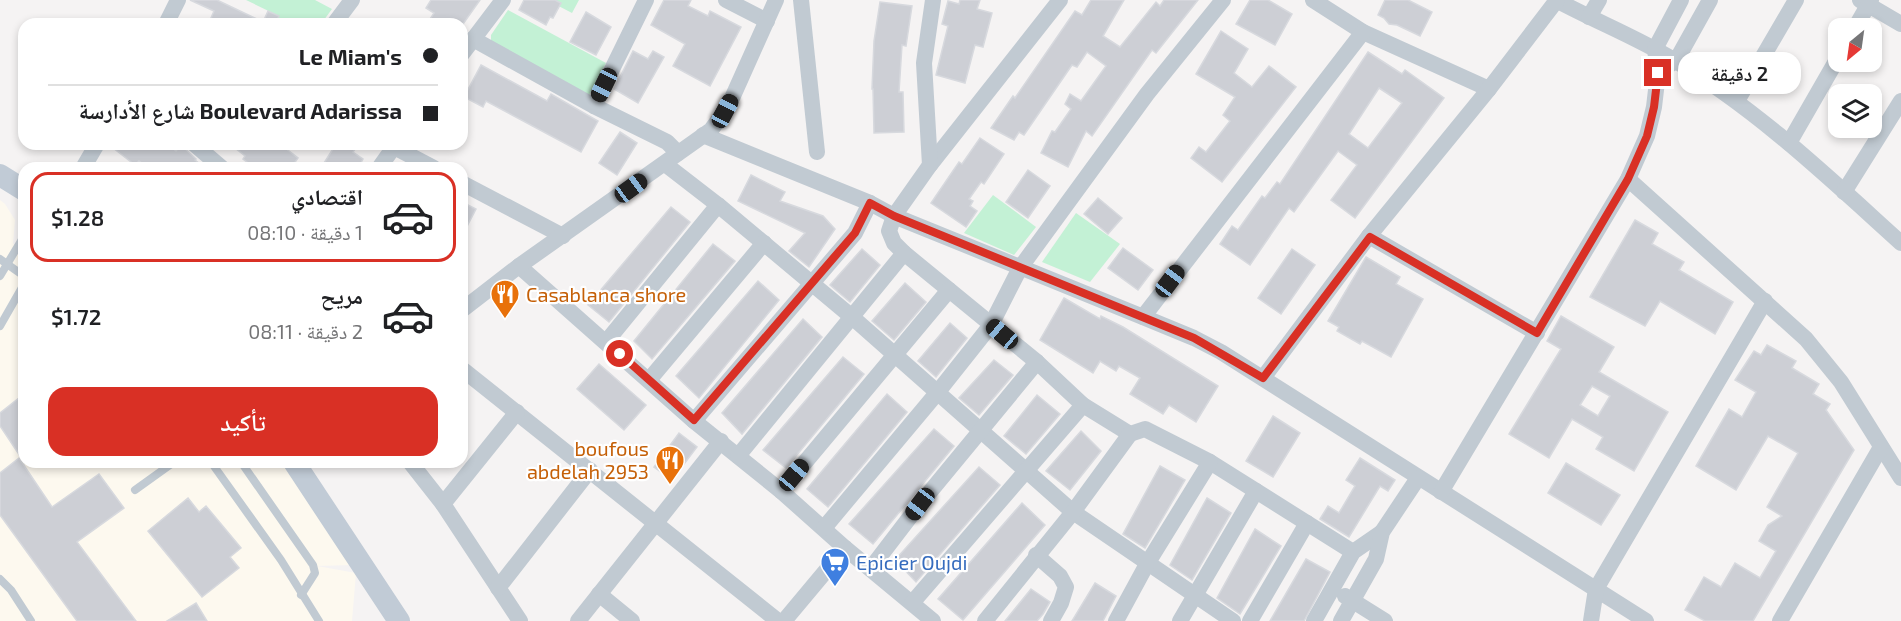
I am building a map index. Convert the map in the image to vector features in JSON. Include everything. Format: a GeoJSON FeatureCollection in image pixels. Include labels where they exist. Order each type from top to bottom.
{"type":"FeatureCollection","features":[{"type":"Feature","properties":{"kind":"street"},"geometry":{"type":"LineString","coordinates":[[338,18],[352,0]]}},
{"type":"Feature","properties":{"kind":"street"},"geometry":{"type":"LineString","coordinates":[[468,46],[503,0]]}},
{"type":"Feature","properties":{"kind":"street"},"geometry":{"type":"LineString","coordinates":[[594,106],[646,0]]}},
{"type":"Feature","properties":{"kind":"street"},"geometry":{"type":"LineString","coordinates":[[726,0],[766,21]]}},
{"type":"Feature","properties":{"kind":"street"},"geometry":{"type":"LineString","coordinates":[[468,305],[519,266],[711,130],[725,111],[776,0]]}},
{"type":"Feature","properties":{"kind":"street"},"geometry":{"type":"LineString","coordinates":[[801,0],[817,152]]}},
{"type":"Feature","properties":{"kind":"street"},"geometry":{"type":"LineString","coordinates":[[930,165],[924,63],[933,0]]}},
{"type":"Feature","properties":{"kind":"street"},"geometry":{"type":"LineString","coordinates":[[1060,0],[930,165],[894,216],[889,231],[894,243],[904,253],[1037,362],[1083,405],[1130,434]]}},
{"type":"Feature","properties":{"kind":"street"},"geometry":{"type":"LineString","coordinates":[[824,528],[991,325],[1020,268],[1147,94],[1223,0]]}},
{"type":"Feature","properties":{"kind":"street"},"geometry":{"type":"LineString","coordinates":[[1313,0],[1363,32],[1489,89]]}},
{"type":"Feature","properties":{"kind":"street"},"geometry":{"type":"LineString","coordinates":[[1263,378],[1370,237],[1557,0],[1655,49],[1737,101],[1789,143],[1901,243]]}},
{"type":"Feature","properties":{"kind":"street"},"geometry":{"type":"LineString","coordinates":[[1589,17],[1599,0]]}},
{"type":"Feature","properties":{"kind":"street"},"geometry":{"type":"LineString","coordinates":[[1441,492],[1628,179],[1647,136],[1654,107],[1658,73],[1655,49],[1681,0]]}},
{"type":"Feature","properties":{"kind":"street"},"geometry":{"type":"LineString","coordinates":[[1658,73],[1676,61],[1710,0]]}},
{"type":"Feature","properties":{"kind":"street"},"geometry":{"type":"LineString","coordinates":[[1737,101],[1796,0]]}},
{"type":"Feature","properties":{"kind":"street"},"geometry":{"type":"LineString","coordinates":[[1860,18],[1867,2],[1901,24]]}},
{"type":"Feature","properties":{"kind":"street"},"geometry":{"type":"LineString","coordinates":[[1143,317],[1363,32]]}},
{"type":"Feature","properties":{"kind":"street"},"geometry":{"type":"LineString","coordinates":[[473,39],[594,106],[667,142],[678,153]]}},
{"type":"Feature","properties":{"kind":"street"},"geometry":{"type":"LineString","coordinates":[[1789,143],[1830,72]]}},
{"type":"Feature","properties":{"kind":"street"},"geometry":{"type":"LineString","coordinates":[[1844,192],[1901,101]]}},
{"type":"Feature","properties":{"kind":"street"},"geometry":{"type":"LineString","coordinates":[[703,135],[870,203],[894,216],[1194,338],[1263,378],[1646,621]]}},
{"type":"Feature","properties":{"kind":"street"},"geometry":{"type":"LineString","coordinates":[[201,150],[215,162]]}},
{"type":"Feature","properties":{"kind":"street"},"geometry":{"type":"LineString","coordinates":[[402,150],[423,162]]}},
{"type":"Feature","properties":{"kind":"street"},"geometry":{"type":"LineString","coordinates":[[665,164],[718,205],[852,317],[1073,512],[1233,621]]}},
{"type":"Feature","properties":{"kind":"street"},"geometry":{"type":"LineString","coordinates":[[0,175],[18,186]]}},
{"type":"Feature","properties":{"kind":"street"},"geometry":{"type":"LineString","coordinates":[[1628,179],[1806,339],[1826,361],[1901,478]]}},
{"type":"Feature","properties":{"kind":"street"},"geometry":{"type":"LineString","coordinates":[[468,186],[563,236]]}},
{"type":"Feature","properties":{"kind":"street"},"geometry":{"type":"LineString","coordinates":[[694,420],[855,233],[870,203]]}},
{"type":"Feature","properties":{"kind":"street"},"geometry":{"type":"LineString","coordinates":[[606,342],[718,205]]}},
{"type":"Feature","properties":{"kind":"street"},"geometry":{"type":"LineString","coordinates":[[1370,237],[1537,333]]}},
{"type":"Feature","properties":{"kind":"street"},"geometry":{"type":"LineString","coordinates":[[649,380],[764,243]]}},
{"type":"Feature","properties":{"kind":"street"},"geometry":{"type":"LineString","coordinates":[[738,456],[904,253]]}},
{"type":"Feature","properties":{"kind":"street"},"geometry":{"type":"LineString","coordinates":[[519,266],[694,420],[933,621]]}},
{"type":"Feature","properties":{"kind":"street"},"geometry":{"type":"LineString","coordinates":[[781,491],[950,290]]}},
{"type":"Feature","properties":{"kind":"street"},"geometry":{"type":"LineString","coordinates":[[1591,621],[1596,589],[1765,301]]}},
{"type":"Feature","properties":{"kind":"street"},"geometry":{"type":"LineString","coordinates":[[871,568],[920,504],[1037,362]]}},
{"type":"Feature","properties":{"kind":"street"},"geometry":{"type":"LineString","coordinates":[[468,374],[778,621]]}},
{"type":"Feature","properties":{"kind":"street"},"geometry":{"type":"LineString","coordinates":[[912,603],[1083,405]]}},
{"type":"Feature","properties":{"kind":"street"},"geometry":{"type":"LineString","coordinates":[[443,504],[517,412]]}},
{"type":"Feature","properties":{"kind":"street"},"geometry":{"type":"LineString","coordinates":[[985,621],[1073,512],[1130,434],[1146,429],[1210,462],[1353,552]]}},
{"type":"Feature","properties":{"kind":"street"},"geometry":{"type":"LineString","coordinates":[[579,621],[721,441]]}},
{"type":"Feature","properties":{"kind":"street"},"geometry":{"type":"LineString","coordinates":[[1780,621],[1881,447]]}},
{"type":"Feature","properties":{"kind":"street"},"geometry":{"type":"LineString","coordinates":[[1116,621],[1147,564],[1210,462]]}},
{"type":"Feature","properties":{"kind":"street"},"geometry":{"type":"LineString","coordinates":[[298,468],[398,621]]}},
{"type":"Feature","properties":{"kind":"street"},"geometry":{"type":"LineString","coordinates":[[415,468],[443,504],[520,621]]}},
{"type":"Feature","properties":{"kind":"street"},"geometry":{"type":"LineString","coordinates":[[498,588],[590,470]]}},
{"type":"Feature","properties":{"kind":"street"},"geometry":{"type":"LineString","coordinates":[[1341,621],[1376,559],[1382,532],[1418,478]]}},
{"type":"Feature","properties":{"kind":"street"},"geometry":{"type":"LineString","coordinates":[[1180,621],[1256,490]]}},
{"type":"Feature","properties":{"kind":"street"},"geometry":{"type":"LineString","coordinates":[[1250,621],[1307,523]]}},
{"type":"Feature","properties":{"kind":"street"},"geometry":{"type":"LineString","coordinates":[[1314,621],[1353,552],[1382,532]]}},
{"type":"Feature","properties":{"kind":"street"},"geometry":{"type":"LineString","coordinates":[[784,621],[845,548]]}},
{"type":"Feature","properties":{"kind":"street"},"geometry":{"type":"LineString","coordinates":[[1036,555],[1060,576],[1065,584],[1063,597],[1051,621]]}},
{"type":"Feature","properties":{"kind":"street"},"geometry":{"type":"LineString","coordinates":[[1332,589],[1385,621]]}},
{"type":"Feature","properties":{"kind":"street"},"geometry":{"type":"LineString","coordinates":[[599,594],[632,621]]}},
{"type":"Feature","properties":{"kind":"lane"},"geometry":{"type":"LineString","coordinates":[[0,276],[3,261],[18,243]]}},
{"type":"Feature","properties":{"kind":"lane"},"geometry":{"type":"LineString","coordinates":[[3,261],[18,272]]}},
{"type":"Feature","properties":{"kind":"lane"},"geometry":{"type":"LineString","coordinates":[[0,326],[18,294]]}},
{"type":"Feature","properties":{"kind":"lane"},"geometry":{"type":"LineString","coordinates":[[135,490],[166,468]]}},
{"type":"Feature","properties":{"kind":"lane"},"geometry":{"type":"LineString","coordinates":[[215,468],[281,560],[320,621]]}},
{"type":"Feature","properties":{"kind":"lane"},"geometry":{"type":"LineString","coordinates":[[245,468],[313,566],[315,573],[302,595]]}},
{"type":"Feature","properties":{"kind":"lane"},"geometry":{"type":"LineString","coordinates":[[0,579],[11,590],[31,621]]}},
{"type":"Feature","properties":{"kind":"shaded area"},"geometry":{"type":"Polygon","coordinates":[[[0,200],[15,220],[13,243],[18,251],[18,468],[287,468],[353,565],[317,566],[356,573],[352,621],[0,621],[0,200]]]}},
{"type":"Feature","properties":{"kind":"green space"},"geometry":{"type":"Polygon","coordinates":[[[246,0],[315,0],[332,9],[325,18],[278,18],[279,16],[246,0]]]}},
{"type":"Feature","properties":{"kind":"green space"},"geometry":{"type":"Polygon","coordinates":[[[547,0],[579,0],[572,13],[547,0]]]}},
{"type":"Feature","properties":{"kind":"green space"},"geometry":{"type":"Polygon","coordinates":[[[508,10],[606,63],[589,95],[491,41],[491,35],[508,10]]]}},
{"type":"Feature","properties":{"kind":"green space"},"geometry":{"type":"Polygon","coordinates":[[[993,195],[1036,227],[1014,255],[964,233],[993,195]]]}},
{"type":"Feature","properties":{"kind":"green space"},"geometry":{"type":"Polygon","coordinates":[[[1076,213],[1120,244],[1090,282],[1042,262],[1076,213]]]}},
{"type":"Feature","properties":{"kind":"building"},"geometry":{"type":"Polygon","coordinates":[[[190,0],[217,0],[255,18],[211,18],[214,11],[190,0]]]}},
{"type":"Feature","properties":{"kind":"building"},"geometry":{"type":"Polygon","coordinates":[[[431,0],[480,0],[467,18],[431,18],[434,13],[426,8],[431,0]]]}},
{"type":"Feature","properties":{"kind":"building"},"geometry":{"type":"Polygon","coordinates":[[[524,0],[555,0],[561,3],[553,18],[550,17],[546,25],[519,10],[524,0]]]}},
{"type":"Feature","properties":{"kind":"building"},"geometry":{"type":"Polygon","coordinates":[[[664,0],[691,0],[688,6],[708,16],[710,11],[741,27],[710,86],[673,66],[685,44],[651,25],[664,0]]]}},
{"type":"Feature","properties":{"kind":"building"},"geometry":{"type":"Polygon","coordinates":[[[960,0],[980,0],[977,9],[992,13],[983,47],[975,45],[965,83],[936,75],[948,26],[942,24],[948,1],[959,4],[960,0]]]}},
{"type":"Feature","properties":{"kind":"building"},"geometry":{"type":"Polygon","coordinates":[[[1091,0],[1124,0],[1103,36],[1120,47],[1156,2],[1160,6],[1164,0],[1198,0],[1156,53],[1152,50],[1092,136],[1086,131],[1068,167],[1041,153],[1052,131],[1055,132],[1071,109],[1065,104],[1070,94],[1081,101],[1106,66],[1087,52],[1077,67],[1072,65],[1024,135],[1019,132],[1014,140],[991,128],[1013,96],[1015,98],[1075,11],[1082,15],[1091,0]]]}},
{"type":"Feature","properties":{"kind":"building"},"geometry":{"type":"Polygon","coordinates":[[[1250,0],[1268,0],[1292,14],[1275,45],[1236,24],[1250,0]]]}},
{"type":"Feature","properties":{"kind":"building"},"geometry":{"type":"Polygon","coordinates":[[[1385,0],[1408,0],[1432,12],[1420,36],[1397,25],[1389,24],[1378,15],[1385,0]]]}},
{"type":"Feature","properties":{"kind":"building"},"geometry":{"type":"Polygon","coordinates":[[[880,2],[912,6],[906,46],[902,45],[899,92],[903,92],[904,132],[874,133],[872,89],[874,41],[880,2]]]}},
{"type":"Feature","properties":{"kind":"building"},"geometry":{"type":"Polygon","coordinates":[[[268,11],[279,16],[278,18],[265,18],[268,11]]]}},
{"type":"Feature","properties":{"kind":"building"},"geometry":{"type":"Polygon","coordinates":[[[586,12],[611,27],[596,55],[570,42],[586,12]]]}},
{"type":"Feature","properties":{"kind":"building"},"geometry":{"type":"Polygon","coordinates":[[[1221,31],[1248,49],[1234,73],[1252,87],[1269,66],[1296,87],[1222,182],[1191,158],[1199,147],[1206,152],[1230,121],[1223,115],[1235,97],[1196,74],[1221,31]]]}},
{"type":"Feature","properties":{"kind":"building"},"geometry":{"type":"Polygon","coordinates":[[[633,51],[648,59],[653,51],[664,57],[638,103],[614,89],[633,51]]]}},
{"type":"Feature","properties":{"kind":"building"},"geometry":{"type":"Polygon","coordinates":[[[1368,52],[1402,74],[1405,70],[1444,98],[1355,218],[1331,200],[1357,165],[1338,151],[1294,212],[1289,208],[1250,265],[1220,244],[1232,226],[1238,230],[1262,196],[1265,198],[1277,182],[1280,184],[1368,52]],[[1379,88],[1349,134],[1368,148],[1402,103],[1379,88]]]}},
{"type":"Feature","properties":{"kind":"building"},"geometry":{"type":"Polygon","coordinates":[[[481,65],[547,101],[551,94],[598,121],[581,152],[486,101],[483,107],[468,99],[468,89],[481,65]]]}},
{"type":"Feature","properties":{"kind":"building"},"geometry":{"type":"Polygon","coordinates":[[[620,132],[637,143],[617,175],[599,163],[620,132]]]}},
{"type":"Feature","properties":{"kind":"building"},"geometry":{"type":"Polygon","coordinates":[[[980,138],[1004,154],[984,184],[981,182],[969,199],[973,201],[970,206],[977,211],[966,227],[931,203],[959,162],[962,164],[980,138]]]}},
{"type":"Feature","properties":{"kind":"building"},"geometry":{"type":"Polygon","coordinates":[[[116,150],[186,150],[198,162],[139,161],[131,162],[116,150]]]}},
{"type":"Feature","properties":{"kind":"building"},"geometry":{"type":"Polygon","coordinates":[[[238,150],[288,150],[298,158],[295,162],[247,162],[243,159],[245,156],[238,150]]]}},
{"type":"Feature","properties":{"kind":"building"},"geometry":{"type":"Polygon","coordinates":[[[332,150],[354,150],[353,152],[363,159],[361,162],[325,162],[332,150]]]}},
{"type":"Feature","properties":{"kind":"building"},"geometry":{"type":"Polygon","coordinates":[[[1028,170],[1050,186],[1028,218],[1006,202],[1028,170]]]}},
{"type":"Feature","properties":{"kind":"building"},"geometry":{"type":"Polygon","coordinates":[[[751,175],[785,192],[780,201],[823,216],[835,229],[809,267],[789,251],[805,233],[738,201],[751,175]]]}},
{"type":"Feature","properties":{"kind":"building"},"geometry":{"type":"Polygon","coordinates":[[[1098,198],[1122,218],[1108,234],[1084,214],[1098,198]]]}},
{"type":"Feature","properties":{"kind":"building"},"geometry":{"type":"Polygon","coordinates":[[[468,205],[476,209],[468,224],[468,205]]]}},
{"type":"Feature","properties":{"kind":"building"},"geometry":{"type":"Polygon","coordinates":[[[671,207],[690,222],[609,322],[588,305],[671,207]]]}},
{"type":"Feature","properties":{"kind":"building"},"geometry":{"type":"Polygon","coordinates":[[[1635,220],[1658,233],[1652,244],[1684,262],[1679,270],[1733,302],[1715,334],[1660,301],[1645,326],[1590,297],[1635,220]]]}},
{"type":"Feature","properties":{"kind":"building"},"geometry":{"type":"Polygon","coordinates":[[[713,244],[735,261],[652,359],[634,341],[713,244]]]}},
{"type":"Feature","properties":{"kind":"building"},"geometry":{"type":"Polygon","coordinates":[[[1123,248],[1153,270],[1138,290],[1108,268],[1123,248]]]}},
{"type":"Feature","properties":{"kind":"building"},"geometry":{"type":"Polygon","coordinates":[[[862,249],[880,265],[850,302],[830,285],[862,249]]]}},
{"type":"Feature","properties":{"kind":"building"},"geometry":{"type":"Polygon","coordinates":[[[1292,249],[1315,265],[1281,314],[1258,298],[1292,249]]]}},
{"type":"Feature","properties":{"kind":"building"},"geometry":{"type":"Polygon","coordinates":[[[1366,257],[1400,277],[1396,284],[1423,299],[1391,357],[1362,341],[1360,344],[1337,331],[1339,327],[1328,321],[1366,257]]]}},
{"type":"Feature","properties":{"kind":"building"},"geometry":{"type":"Polygon","coordinates":[[[758,281],[779,300],[699,398],[676,376],[758,281]]]}},
{"type":"Feature","properties":{"kind":"building"},"geometry":{"type":"Polygon","coordinates":[[[905,283],[926,302],[894,340],[872,321],[905,283]]]}},
{"type":"Feature","properties":{"kind":"building"},"geometry":{"type":"Polygon","coordinates":[[[1064,298],[1100,319],[1101,316],[1123,327],[1218,386],[1196,422],[1169,405],[1163,414],[1130,394],[1140,378],[1119,366],[1116,371],[1100,361],[1093,373],[1040,340],[1064,298]]]}},
{"type":"Feature","properties":{"kind":"building"},"geometry":{"type":"Polygon","coordinates":[[[1561,316],[1614,347],[1599,372],[1668,412],[1634,471],[1596,449],[1603,437],[1572,419],[1549,458],[1509,434],[1561,349],[1547,341],[1561,316]],[[1592,386],[1580,405],[1598,416],[1610,396],[1592,386]]]}},
{"type":"Feature","properties":{"kind":"building"},"geometry":{"type":"Polygon","coordinates":[[[803,319],[822,337],[742,434],[722,413],[803,319]]]}},
{"type":"Feature","properties":{"kind":"building"},"geometry":{"type":"Polygon","coordinates":[[[950,323],[967,338],[936,377],[918,361],[950,323]]]}},
{"type":"Feature","properties":{"kind":"building"},"geometry":{"type":"Polygon","coordinates":[[[1767,345],[1796,361],[1792,368],[1819,384],[1813,394],[1830,404],[1826,410],[1854,450],[1753,621],[1705,621],[1685,610],[1704,577],[1721,587],[1735,563],[1760,578],[1776,551],[1759,541],[1768,525],[1782,516],[1767,507],[1798,453],[1768,436],[1736,490],[1696,466],[1729,409],[1742,417],[1756,392],[1735,380],[1754,351],[1761,355],[1767,345]]]}},
{"type":"Feature","properties":{"kind":"building"},"geometry":{"type":"Polygon","coordinates":[[[843,357],[864,374],[786,468],[763,450],[843,357]]]}},
{"type":"Feature","properties":{"kind":"building"},"geometry":{"type":"Polygon","coordinates":[[[994,360],[1013,375],[979,415],[959,398],[994,360]]]}},
{"type":"Feature","properties":{"kind":"building"},"geometry":{"type":"Polygon","coordinates":[[[599,364],[646,405],[624,430],[577,389],[599,364]]]}},
{"type":"Feature","properties":{"kind":"building"},"geometry":{"type":"Polygon","coordinates":[[[887,394],[907,412],[828,507],[807,489],[887,394]]]}},
{"type":"Feature","properties":{"kind":"building"},"geometry":{"type":"Polygon","coordinates":[[[1037,395],[1060,414],[1026,454],[1004,436],[1037,395]]]}},
{"type":"Feature","properties":{"kind":"building"},"geometry":{"type":"Polygon","coordinates":[[[18,399],[18,453],[0,426],[0,413],[18,399]]]}},
{"type":"Feature","properties":{"kind":"building"},"geometry":{"type":"Polygon","coordinates":[[[1273,416],[1300,433],[1273,477],[1246,461],[1273,416]]]}},
{"type":"Feature","properties":{"kind":"building"},"geometry":{"type":"Polygon","coordinates":[[[934,429],[954,446],[873,544],[849,524],[934,429]]]}},
{"type":"Feature","properties":{"kind":"building"},"geometry":{"type":"Polygon","coordinates":[[[1081,431],[1101,451],[1070,490],[1046,471],[1081,431]]]}},
{"type":"Feature","properties":{"kind":"building"},"geometry":{"type":"Polygon","coordinates":[[[679,433],[697,447],[672,480],[654,467],[679,433]]]}},
{"type":"Feature","properties":{"kind":"building"},"geometry":{"type":"Polygon","coordinates":[[[1360,458],[1395,480],[1388,491],[1380,486],[1349,537],[1320,519],[1328,506],[1339,513],[1355,486],[1346,480],[1360,458]]]}},
{"type":"Feature","properties":{"kind":"building"},"geometry":{"type":"Polygon","coordinates":[[[18,459],[18,468],[26,468],[52,507],[99,474],[124,508],[77,542],[136,621],[77,621],[0,515],[0,473],[18,459]]]}},
{"type":"Feature","properties":{"kind":"building"},"geometry":{"type":"Polygon","coordinates":[[[1566,463],[1620,495],[1601,525],[1548,493],[1566,463]]]}},
{"type":"Feature","properties":{"kind":"building"},"geometry":{"type":"Polygon","coordinates":[[[1160,466],[1185,480],[1145,548],[1123,534],[1160,466]]]}},
{"type":"Feature","properties":{"kind":"building"},"geometry":{"type":"Polygon","coordinates":[[[979,467],[1000,485],[916,582],[895,560],[979,467]]]}},
{"type":"Feature","properties":{"kind":"building"},"geometry":{"type":"Polygon","coordinates":[[[188,498],[199,512],[206,506],[241,548],[230,557],[239,568],[202,597],[148,531],[188,498]]]}},
{"type":"Feature","properties":{"kind":"building"},"geometry":{"type":"Polygon","coordinates":[[[1207,498],[1231,513],[1192,580],[1170,565],[1207,498]]]}},
{"type":"Feature","properties":{"kind":"building"},"geometry":{"type":"Polygon","coordinates":[[[1022,503],[1045,525],[963,620],[938,599],[1022,503]]]}},
{"type":"Feature","properties":{"kind":"building"},"geometry":{"type":"Polygon","coordinates":[[[1255,529],[1281,546],[1240,614],[1217,598],[1255,529]]]}},
{"type":"Feature","properties":{"kind":"building"},"geometry":{"type":"Polygon","coordinates":[[[1306,559],[1330,572],[1304,621],[1270,621],[1306,559]]]}},
{"type":"Feature","properties":{"kind":"building"},"geometry":{"type":"Polygon","coordinates":[[[1095,583],[1116,596],[1103,621],[1072,621],[1095,583]]]}},
{"type":"Feature","properties":{"kind":"building"},"geometry":{"type":"Polygon","coordinates":[[[1031,589],[1050,602],[1043,614],[1037,621],[1005,621],[1031,589]]]}},
{"type":"Feature","properties":{"kind":"building"},"geometry":{"type":"Polygon","coordinates":[[[196,603],[207,621],[167,621],[196,603]]]}},
{"type":"Feature","properties":{"kind":"place","name":"Casablanca shore"},"geometry":{"type":"Point","coordinates":[505,320]}},
{"type":"Feature","properties":{"kind":"place","name":"boufous abdelah 2953"},"geometry":{"type":"Point","coordinates":[670,486]}},
{"type":"Feature","properties":{"kind":"place","name":"Epicier Oujdi"},"geometry":{"type":"Point","coordinates":[835,588]}},
{"type":"Feature","properties":{"kind":"route"},"geometry":{"type":"LineString","coordinates":[[620,354],[694,420],[855,233],[870,203],[894,216],[1194,338],[1263,378],[1370,237],[1537,333],[1628,179],[1647,136],[1654,107],[1658,73]]}}]}
